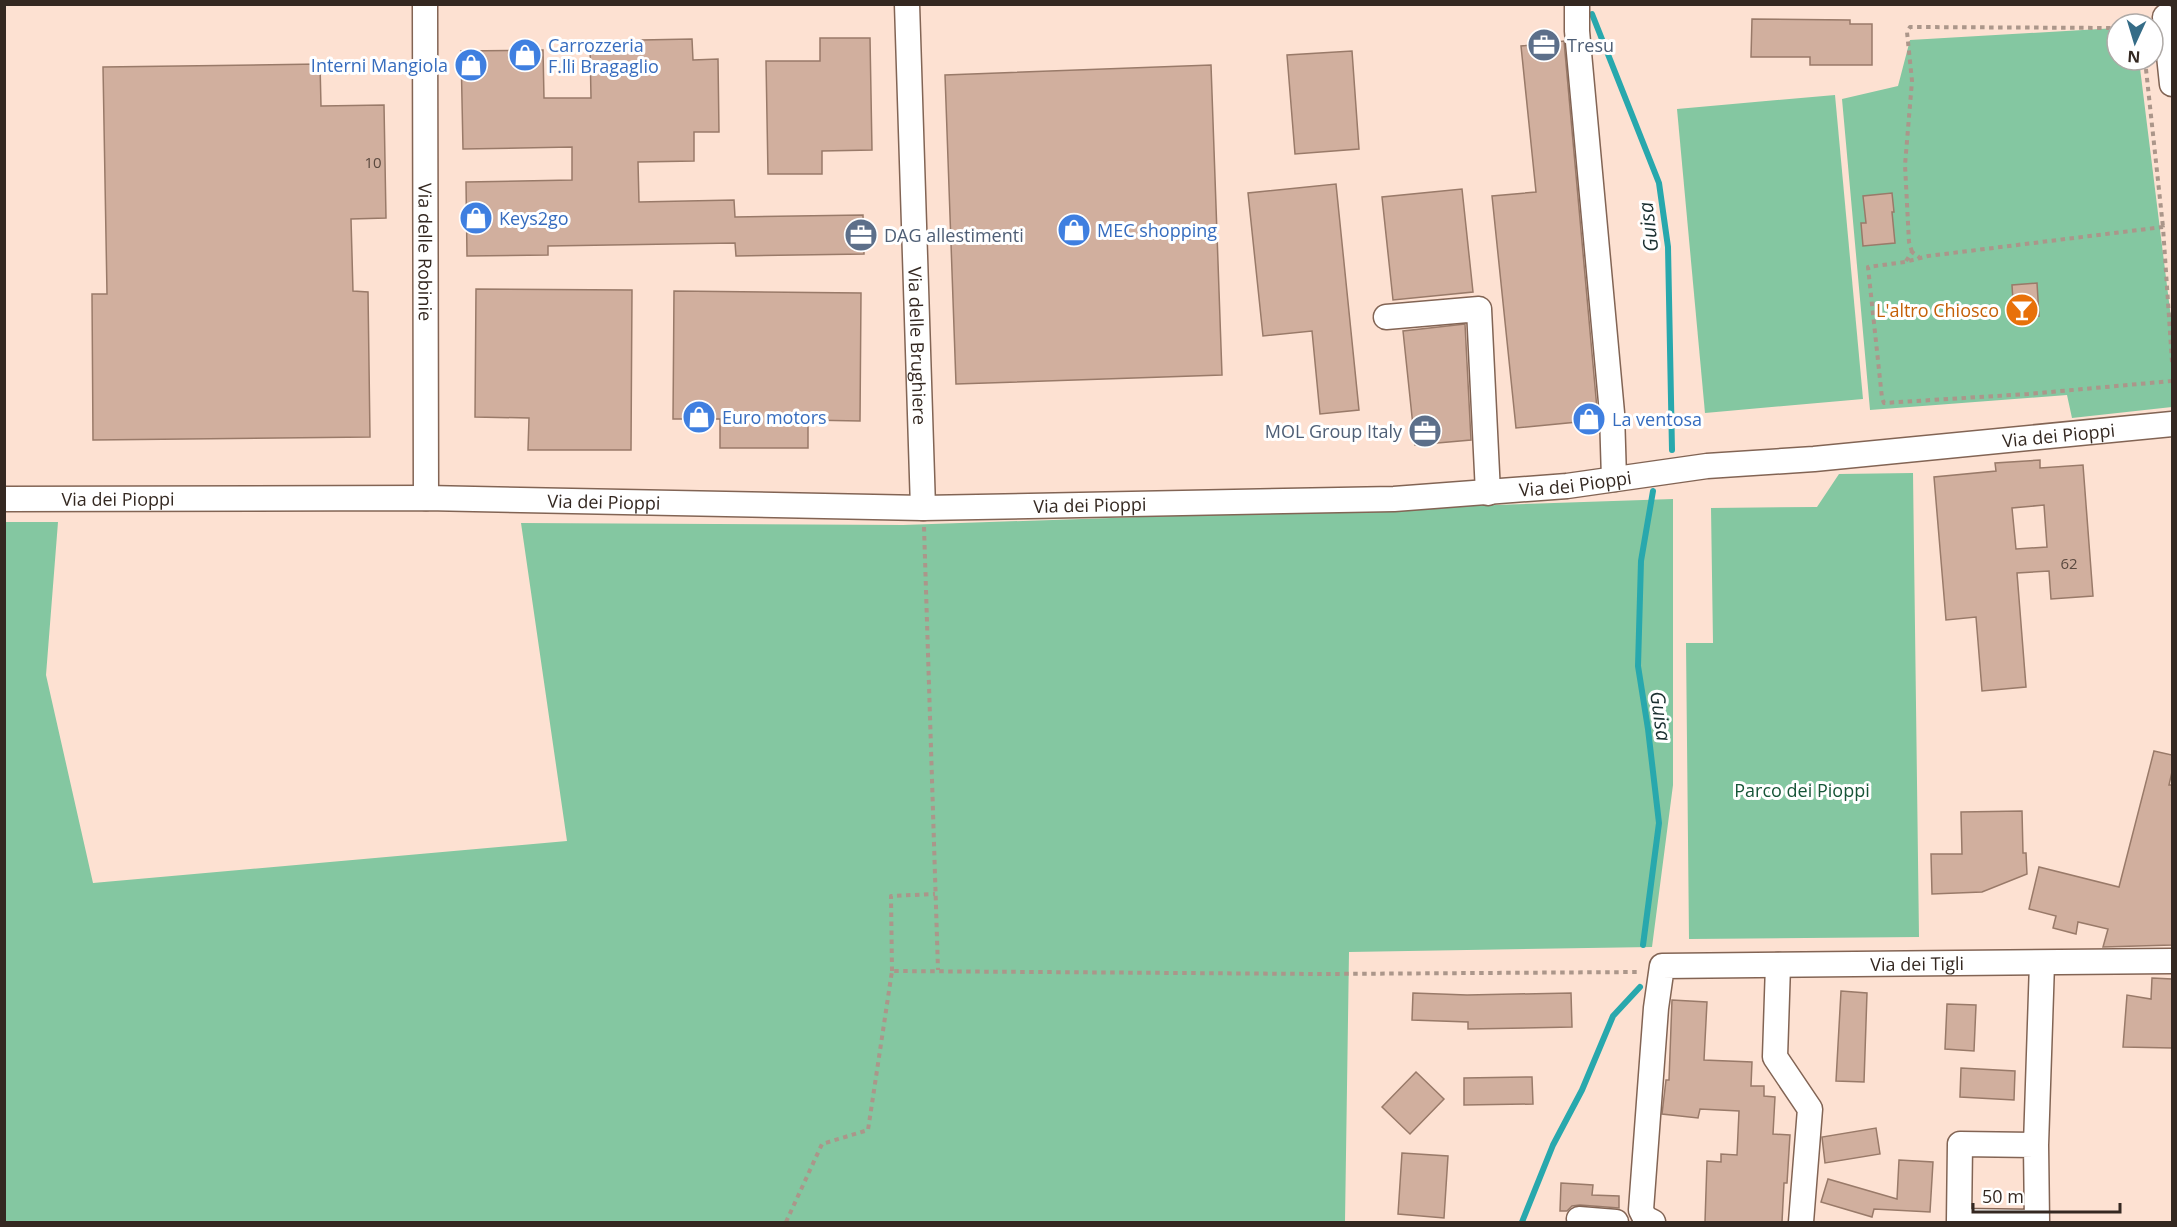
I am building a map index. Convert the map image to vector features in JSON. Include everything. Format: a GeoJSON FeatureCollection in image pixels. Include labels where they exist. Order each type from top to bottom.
{"type":"FeatureCollection","features":[{"type":"Feature","properties":{"kind":"street","name":"Via delle Robinie"},"geometry":{"type":"LineString","coordinates":[[425,4],[426,498]]}},
{"type":"Feature","properties":{"kind":"street","name":"Via delle Brughiere"},"geometry":{"type":"LineString","coordinates":[[907,4],[923,508]]}},
{"type":"Feature","properties":{"kind":"street"},"geometry":{"type":"LineString","coordinates":[[1577,4],[1577,31],[1612,413],[1614,479]]}},
{"type":"Feature","properties":{"kind":"street"},"geometry":{"type":"LineString","coordinates":[[2165,42],[2172,84]]}},
{"type":"Feature","properties":{"kind":"street"},"geometry":{"type":"LineString","coordinates":[[1386,317],[1479,309],[1488,493]]}},
{"type":"Feature","properties":{"kind":"street","name":"Via dei Pioppi"},"geometry":{"type":"LineString","coordinates":[[4,499],[426,498],[923,508],[1394,499],[1488,493],[1707,466],[1814,459],[2172,424]]}},
{"type":"Feature","properties":{"kind":"street","name":"Via dei Tigli"},"geometry":{"type":"LineString","coordinates":[[1662,966],[2172,961]]}},
{"type":"Feature","properties":{"kind":"street"},"geometry":{"type":"LineString","coordinates":[[2036,1145],[1960,1144],[1959,1221],[2037,1222],[2036,1145],[2042,963]]}},
{"type":"Feature","properties":{"kind":"street"},"geometry":{"type":"LineString","coordinates":[[1778,965],[1775,1057],[1810,1109],[1801,1222]]}},
{"type":"Feature","properties":{"kind":"street"},"geometry":{"type":"LineString","coordinates":[[1580,1219],[1616,1222],[1647,1216],[1656,1008],[1662,966]]}},
{"type":"Feature","properties":{"kind":"path"},"geometry":{"type":"LineString","coordinates":[[1919,258],[1912,252],[1909,242],[1905,165],[1912,81],[1907,32],[1910,27],[2105,28]]}},
{"type":"Feature","properties":{"kind":"path"},"geometry":{"type":"LineString","coordinates":[[2146,72],[2163,227],[2172,362]]}},
{"type":"Feature","properties":{"kind":"path"},"geometry":{"type":"LineString","coordinates":[[2163,227],[1919,258],[1868,267],[1884,403],[2028,394],[2172,381]]}},
{"type":"Feature","properties":{"kind":"path"},"geometry":{"type":"LineString","coordinates":[[1905,262],[1912,252]]}},
{"type":"Feature","properties":{"kind":"path"},"geometry":{"type":"LineString","coordinates":[[923,508],[938,970]]}},
{"type":"Feature","properties":{"kind":"path"},"geometry":{"type":"LineString","coordinates":[[786,1222],[822,1144],[868,1130],[892,971],[891,896],[935,894]]}},
{"type":"Feature","properties":{"kind":"path"},"geometry":{"type":"LineString","coordinates":[[892,971],[1333,974],[1642,972],[1662,966]]}},
{"type":"Feature","properties":{"kind":"green space"},"geometry":{"type":"Polygon","coordinates":[[[2105,29],[2105,72],[2140,72],[2172,326],[2172,407],[2072,418],[2067,395],[1870,410],[1842,99],[1898,86],[1910,40],[2105,29]]]}},
{"type":"Feature","properties":{"kind":"green space"},"geometry":{"type":"Polygon","coordinates":[[[1835,95],[1863,399],[1705,413],[1677,109],[1835,95]]]}},
{"type":"Feature","properties":{"kind":"green space","name":"Parco dei Pioppi"},"geometry":{"type":"Polygon","coordinates":[[[1913,473],[1919,937],[1689,939],[1686,643],[1713,643],[1711,508],[1817,507],[1839,474],[1913,473]]]}},
{"type":"Feature","properties":{"kind":"green space"},"geometry":{"type":"Polygon","coordinates":[[[1673,499],[1673,785],[1652,947],[1349,952],[1345,1222],[5,1222],[4,522],[58,522],[46,675],[93,883],[567,841],[521,523],[903,525],[1673,499]]]}},
{"type":"Feature","properties":{"kind":"building"},"geometry":{"type":"Polygon","coordinates":[[[1752,19],[1850,20],[1850,24],[1872,24],[1872,65],[1810,65],[1810,57],[1751,57],[1752,19]]]}},
{"type":"Feature","properties":{"kind":"building"},"geometry":{"type":"Polygon","coordinates":[[[820,38],[870,38],[872,150],[822,151],[822,174],[768,174],[766,61],[820,61],[820,38]]]}},
{"type":"Feature","properties":{"kind":"building"},"geometry":{"type":"Polygon","coordinates":[[[692,39],[693,60],[718,59],[719,132],[694,132],[694,161],[638,162],[639,202],[734,200],[735,217],[863,215],[864,254],[736,256],[735,243],[548,246],[548,255],[467,256],[466,182],[572,180],[572,147],[463,149],[461,51],[543,50],[544,98],[591,98],[590,47],[641,47],[641,40],[692,39]]]}},
{"type":"Feature","properties":{"kind":"building"},"geometry":{"type":"Polygon","coordinates":[[[1564,41],[1598,420],[1516,428],[1492,196],[1536,192],[1521,46],[1564,41]]]}},
{"type":"Feature","properties":{"kind":"building"},"geometry":{"type":"Polygon","coordinates":[[[1352,51],[1359,149],[1295,154],[1287,55],[1352,51]]]}},
{"type":"Feature","properties":{"kind":"building"},"geometry":{"type":"Polygon","coordinates":[[[320,64],[321,106],[384,105],[386,218],[351,219],[353,291],[368,292],[370,437],[93,440],[92,294],[107,294],[103,67],[320,64]]]}},
{"type":"Feature","properties":{"kind":"building"},"geometry":{"type":"Polygon","coordinates":[[[1211,65],[1222,375],[956,384],[945,75],[1211,65]]]}},
{"type":"Feature","properties":{"kind":"building"},"geometry":{"type":"Polygon","coordinates":[[[1336,184],[1359,410],[1320,414],[1312,331],[1263,336],[1248,193],[1336,184]]]}},
{"type":"Feature","properties":{"kind":"building"},"geometry":{"type":"Polygon","coordinates":[[[1462,189],[1473,292],[1393,300],[1382,197],[1462,189]]]}},
{"type":"Feature","properties":{"kind":"building"},"geometry":{"type":"Polygon","coordinates":[[[1892,193],[1895,243],[1863,246],[1861,223],[1866,223],[1863,196],[1892,193]]]}},
{"type":"Feature","properties":{"kind":"building"},"geometry":{"type":"Polygon","coordinates":[[[2037,283],[2039,316],[2014,318],[2012,285],[2037,283]]]}},
{"type":"Feature","properties":{"kind":"building"},"geometry":{"type":"Polygon","coordinates":[[[476,289],[632,290],[631,450],[528,450],[529,418],[475,417],[476,289]]]}},
{"type":"Feature","properties":{"kind":"building"},"geometry":{"type":"Polygon","coordinates":[[[674,291],[861,293],[860,421],[808,420],[808,448],[720,448],[720,419],[673,419],[674,291]]]}},
{"type":"Feature","properties":{"kind":"building"},"geometry":{"type":"Polygon","coordinates":[[[1465,324],[1471,440],[1415,445],[1403,331],[1465,324]]]}},
{"type":"Feature","properties":{"kind":"building"},"geometry":{"type":"Polygon","coordinates":[[[2040,460],[2040,468],[2083,465],[2093,596],[2051,599],[2049,571],[2017,573],[2026,687],[1982,691],[1976,617],[1946,620],[1934,477],[1996,471],[1995,463],[2040,460]],[[2044,505],[2012,508],[2016,549],[2047,547],[2044,505]]]}},
{"type":"Feature","properties":{"kind":"building"},"geometry":{"type":"Polygon","coordinates":[[[2154,751],[2172,755],[2169,785],[2172,785],[2172,945],[2103,947],[2108,929],[2078,922],[2076,934],[2053,928],[2056,916],[2029,909],[2039,867],[2119,887],[2154,751]]]}},
{"type":"Feature","properties":{"kind":"building"},"geometry":{"type":"Polygon","coordinates":[[[2022,811],[2023,853],[2026,853],[2027,874],[1982,892],[1932,894],[1931,854],[1962,854],[1961,812],[2022,811]]]}},
{"type":"Feature","properties":{"kind":"building"},"geometry":{"type":"Polygon","coordinates":[[[2152,978],[2172,979],[2172,1048],[2123,1047],[2127,995],[2151,999],[2152,978]]]}},
{"type":"Feature","properties":{"kind":"building"},"geometry":{"type":"Polygon","coordinates":[[[1841,991],[1867,993],[1864,1082],[1836,1081],[1841,991]]]}},
{"type":"Feature","properties":{"kind":"building"},"geometry":{"type":"Polygon","coordinates":[[[1413,993],[1467,995],[1571,993],[1572,1027],[1468,1029],[1468,1022],[1412,1020],[1413,993]]]}},
{"type":"Feature","properties":{"kind":"building"},"geometry":{"type":"Polygon","coordinates":[[[1672,1000],[1707,1002],[1704,1060],[1752,1062],[1751,1086],[1764,1086],[1764,1096],[1775,1097],[1773,1134],[1790,1135],[1782,1222],[1705,1222],[1707,1161],[1721,1162],[1721,1154],[1737,1155],[1739,1111],[1700,1109],[1698,1118],[1662,1114],[1666,1080],[1669,1080],[1672,1000]]]}},
{"type":"Feature","properties":{"kind":"building"},"geometry":{"type":"Polygon","coordinates":[[[1947,1004],[1976,1005],[1974,1051],[1945,1049],[1947,1004]]]}},
{"type":"Feature","properties":{"kind":"building"},"geometry":{"type":"Polygon","coordinates":[[[1961,1068],[2015,1071],[2014,1100],[1960,1097],[1961,1068]]]}},
{"type":"Feature","properties":{"kind":"building"},"geometry":{"type":"Polygon","coordinates":[[[1416,1072],[1444,1099],[1410,1134],[1382,1107],[1416,1072]]]}},
{"type":"Feature","properties":{"kind":"building"},"geometry":{"type":"Polygon","coordinates":[[[1532,1077],[1533,1104],[1464,1105],[1464,1078],[1532,1077]]]}},
{"type":"Feature","properties":{"kind":"building"},"geometry":{"type":"Polygon","coordinates":[[[1876,1128],[1880,1154],[1825,1163],[1822,1137],[1876,1128]]]}},
{"type":"Feature","properties":{"kind":"building"},"geometry":{"type":"Polygon","coordinates":[[[1402,1153],[1448,1156],[1444,1218],[1398,1214],[1402,1153]]]}},
{"type":"Feature","properties":{"kind":"building"},"geometry":{"type":"Polygon","coordinates":[[[1899,1160],[1933,1162],[1930,1212],[1874,1209],[1872,1217],[1821,1202],[1828,1179],[1897,1199],[1899,1160]]]}},
{"type":"Feature","properties":{"kind":"building"},"geometry":{"type":"Polygon","coordinates":[[[1561,1183],[1593,1185],[1592,1195],[1619,1196],[1619,1208],[1580,1205],[1572,1206],[1567,1211],[1560,1211],[1561,1183]]]}},
{"type":"Feature","properties":{"kind":"waterway","name":"Guisa"},"geometry":{"type":"LineString","coordinates":[[1592,14],[1659,183],[1668,247],[1672,450]]}},
{"type":"Feature","properties":{"kind":"waterway","name":"Guisa"},"geometry":{"type":"LineString","coordinates":[[1643,945],[1659,823],[1638,666],[1641,561],[1653,491]]}},
{"type":"Feature","properties":{"kind":"waterway","name":"Guisa"},"geometry":{"type":"LineString","coordinates":[[1522,1222],[1553,1145],[1582,1090],[1613,1016],[1640,987]]}},
{"type":"Feature","properties":{"kind":"place","name":"Tresu"},"geometry":{"type":"Point","coordinates":[1544,45]}},
{"type":"Feature","properties":{"kind":"place","name":"Carrozzeria F.lli Bragaglio"},"geometry":{"type":"Point","coordinates":[525,55]}},
{"type":"Feature","properties":{"kind":"place","name":"Interni Mangiola"},"geometry":{"type":"Point","coordinates":[471,65]}},
{"type":"Feature","properties":{"kind":"place","name":"Keys2go"},"geometry":{"type":"Point","coordinates":[476,218]}},
{"type":"Feature","properties":{"kind":"place","name":"MEC shopping"},"geometry":{"type":"Point","coordinates":[1074,230]}},
{"type":"Feature","properties":{"kind":"place","name":"DAG allestimenti"},"geometry":{"type":"Point","coordinates":[861,235]}},
{"type":"Feature","properties":{"kind":"place","name":"L'altro Chiosco"},"geometry":{"type":"Point","coordinates":[2022,310]}},
{"type":"Feature","properties":{"kind":"place","name":"Euro motors"},"geometry":{"type":"Point","coordinates":[699,417]}},
{"type":"Feature","properties":{"kind":"place","name":"La ventosa"},"geometry":{"type":"Point","coordinates":[1589,419]}},
{"type":"Feature","properties":{"kind":"place","name":"MOL Group Italy"},"geometry":{"type":"Point","coordinates":[1425,431]}}]}
